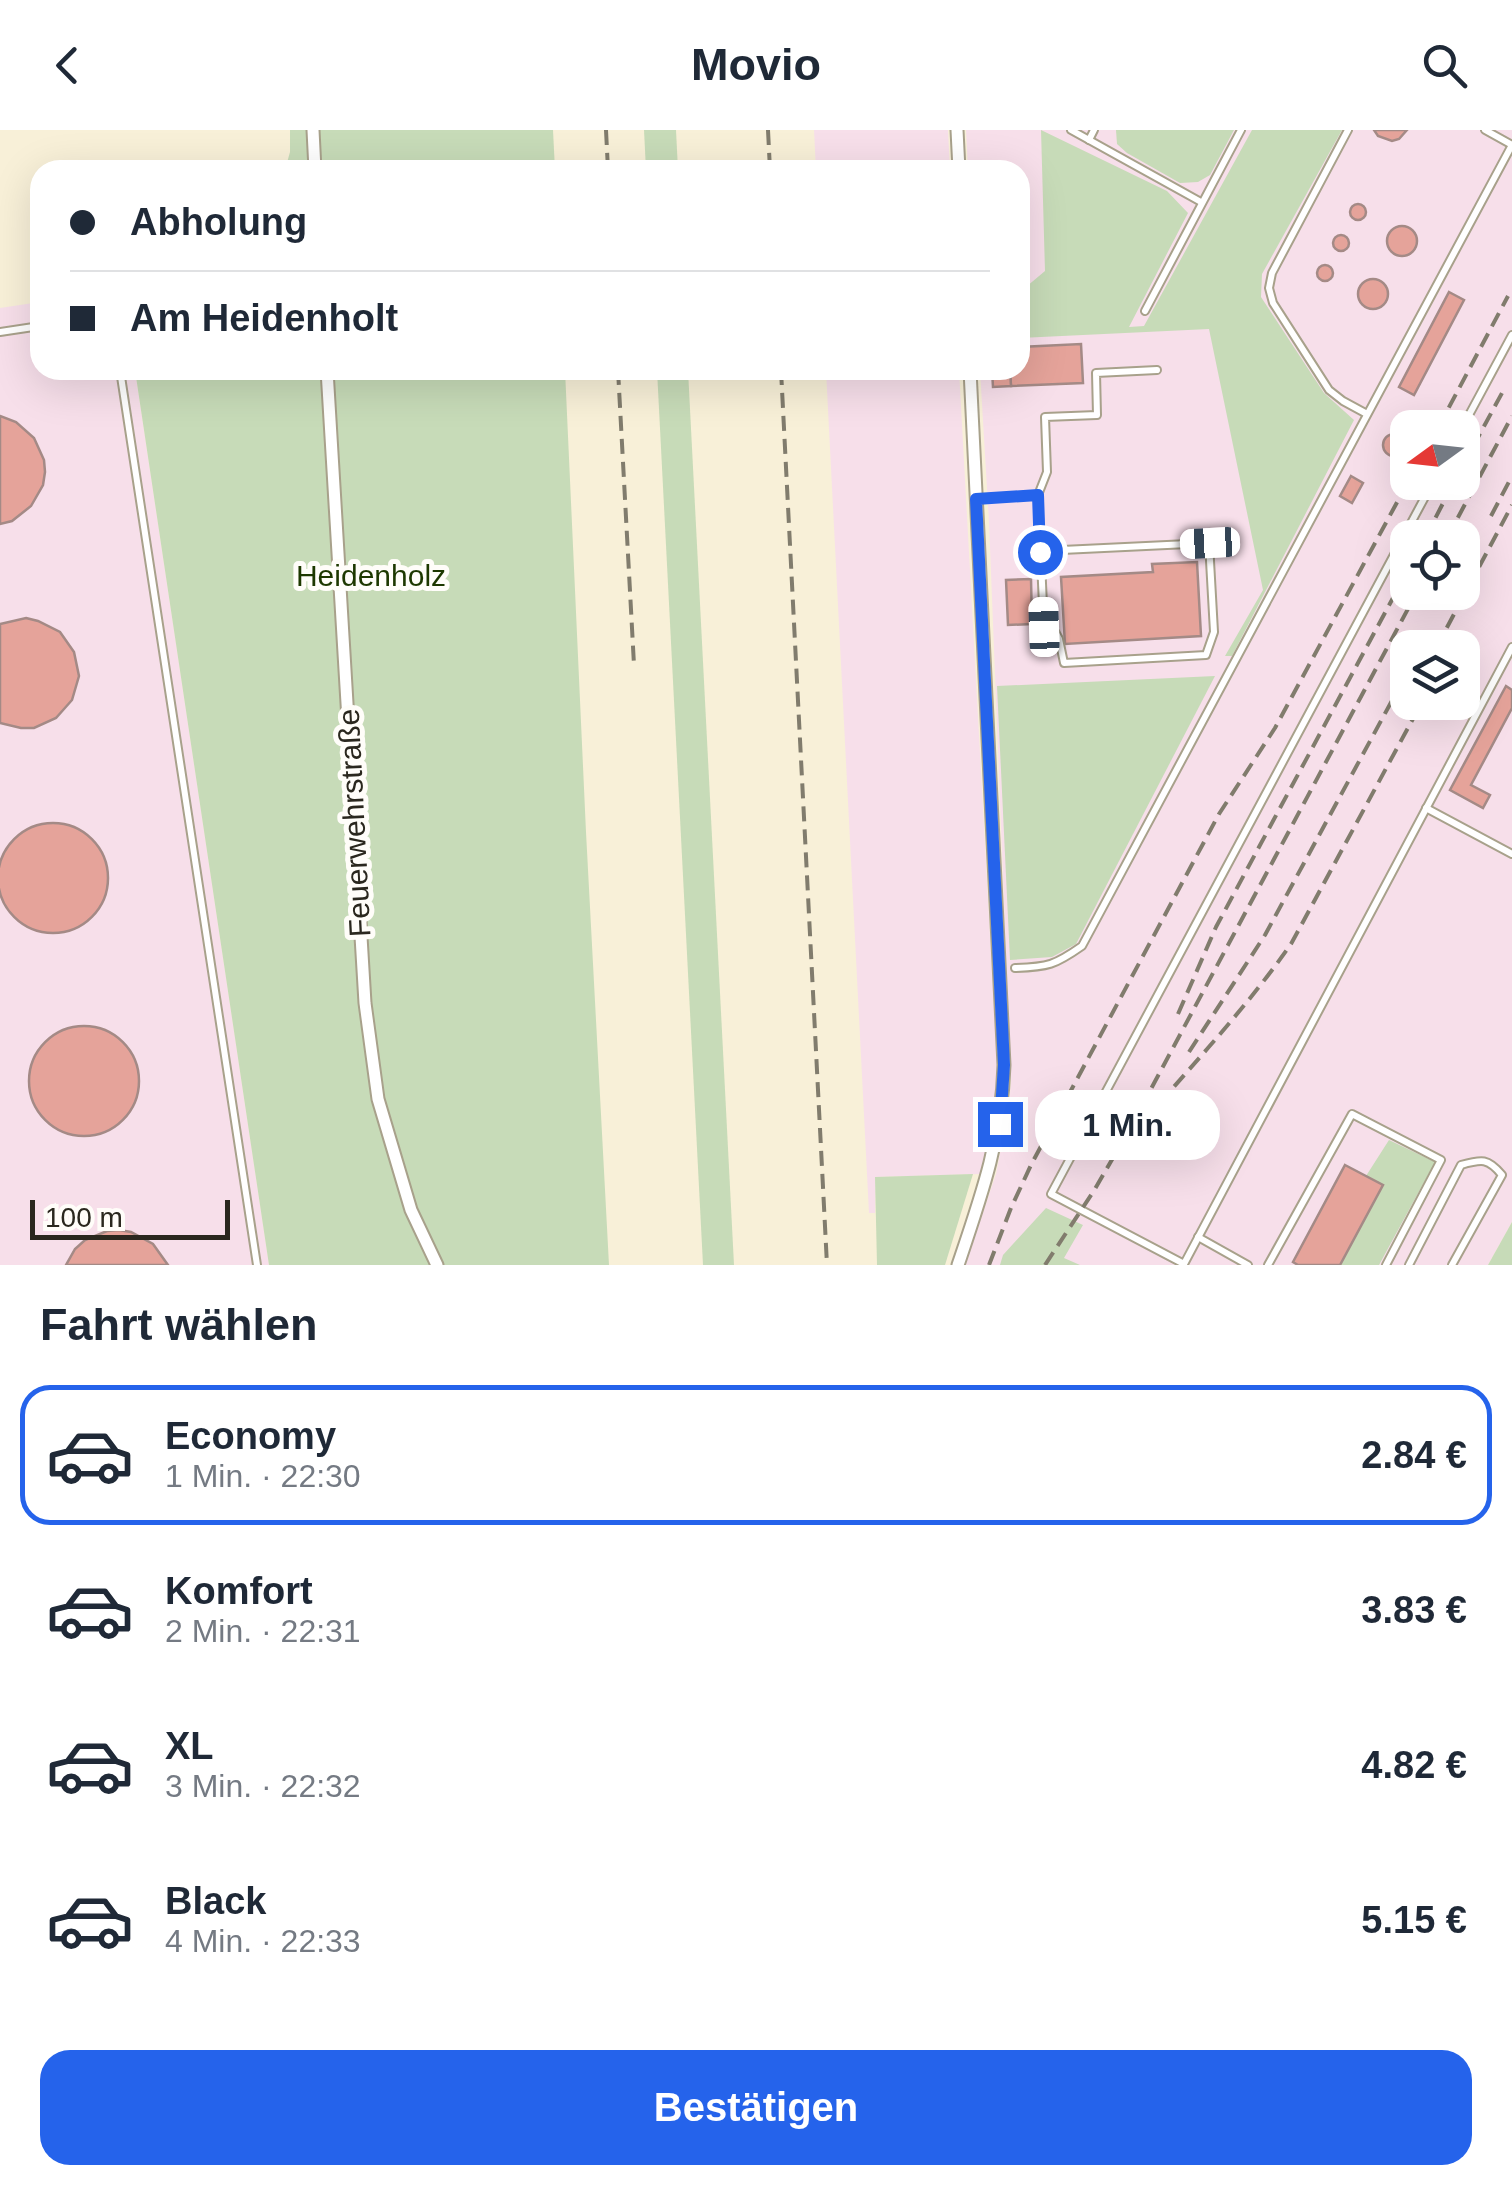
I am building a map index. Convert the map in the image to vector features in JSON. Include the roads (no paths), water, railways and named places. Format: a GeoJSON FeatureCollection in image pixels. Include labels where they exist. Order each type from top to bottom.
{"type":"FeatureCollection","features":[{"type":"Feature","properties":{"kind":"street"},"geometry":{"type":"LineString","coordinates":[[313,130],[314,160]]}},
{"type":"Feature","properties":{"kind":"street"},"geometry":{"type":"LineString","coordinates":[[957,130],[958,160]]}},
{"type":"Feature","properties":{"kind":"street","name":"Feuerwehrstraße"},"geometry":{"type":"LineString","coordinates":[[328,380],[365,1004],[378,1099],[411,1210],[436,1265]]}},
{"type":"Feature","properties":{"kind":"street"},"geometry":{"type":"LineString","coordinates":[[958,1265],[994,1155],[1004,1065],[970,380]]}},
{"type":"Feature","properties":{"kind":"lane"},"geometry":{"type":"LineString","coordinates":[[1071,130],[1201,202]]}},
{"type":"Feature","properties":{"kind":"lane"},"geometry":{"type":"LineString","coordinates":[[1089,140],[1094,130]]}},
{"type":"Feature","properties":{"kind":"lane"},"geometry":{"type":"LineString","coordinates":[[1145,311],[1240,130]]}},
{"type":"Feature","properties":{"kind":"lane"},"geometry":{"type":"LineString","coordinates":[[1348,130],[1272,273],[1269,288],[1273,304],[1329,390],[1368,414]]}},
{"type":"Feature","properties":{"kind":"lane"},"geometry":{"type":"LineString","coordinates":[[1015,968],[1060,962],[1082,946],[1512,145],[1485,130]]}},
{"type":"Feature","properties":{"kind":"lane"},"geometry":{"type":"LineString","coordinates":[[0,332],[30,328]]}},
{"type":"Feature","properties":{"kind":"lane"},"geometry":{"type":"LineString","coordinates":[[1472,410],[1512,334]]}},
{"type":"Feature","properties":{"kind":"lane"},"geometry":{"type":"LineString","coordinates":[[1040,552],[1210,543],[1214,632],[1206,655],[1064,663],[1054,630],[1044,627],[1040,552],[1038,495],[1047,472],[1045,417],[1096,415],[1096,373],[1157,370]]}},
{"type":"Feature","properties":{"kind":"lane"},"geometry":{"type":"LineString","coordinates":[[122,380],[257,1265]]}},
{"type":"Feature","properties":{"kind":"lane"},"geometry":{"type":"LineString","coordinates":[[976,499],[1038,495]]}},
{"type":"Feature","properties":{"kind":"lane"},"geometry":{"type":"LineString","coordinates":[[1423,500],[1051,1194],[1184,1265],[1512,647]]}},
{"type":"Feature","properties":{"kind":"lane"},"geometry":{"type":"LineString","coordinates":[[1426,808],[1512,854]]}},
{"type":"Feature","properties":{"kind":"lane"},"geometry":{"type":"LineString","coordinates":[[1268,1265],[1352,1114],[1441,1160],[1386,1265]]}},
{"type":"Feature","properties":{"kind":"lane"},"geometry":{"type":"LineString","coordinates":[[1408,1265],[1461,1165],[1479,1160],[1493,1165],[1502,1175],[1452,1265]]}},
{"type":"Feature","properties":{"kind":"lane"},"geometry":{"type":"LineString","coordinates":[[1198,1237],[1246,1264]]}},
{"type":"Feature","properties":{"kind":"railway"},"geometry":{"type":"LineString","coordinates":[[606,130],[608,160]]}},
{"type":"Feature","properties":{"kind":"railway"},"geometry":{"type":"LineString","coordinates":[[768,130],[770,160]]}},
{"type":"Feature","properties":{"kind":"railway"},"geometry":{"type":"LineString","coordinates":[[1448,410],[1508,296]]}},
{"type":"Feature","properties":{"kind":"railway"},"geometry":{"type":"LineString","coordinates":[[619,380],[634,665]]}},
{"type":"Feature","properties":{"kind":"railway"},"geometry":{"type":"LineString","coordinates":[[782,380],[827,1265]]}},
{"type":"Feature","properties":{"kind":"railway"},"geometry":{"type":"LineString","coordinates":[[1480,434],[1502,393]]}},
{"type":"Feature","properties":{"kind":"railway"},"geometry":{"type":"LineString","coordinates":[[1457,520],[1512,416]]}},
{"type":"Feature","properties":{"kind":"railway"},"geometry":{"type":"LineString","coordinates":[[1491,516],[1512,476]]}},
{"type":"Feature","properties":{"kind":"railway"},"geometry":{"type":"LineString","coordinates":[[989,1265],[1031,1165],[1219,814],[1275,728],[1398,500]]}},
{"type":"Feature","properties":{"kind":"railway"},"geometry":{"type":"LineString","coordinates":[[1434,520],[1445,500]]}},
{"type":"Feature","properties":{"kind":"railway"},"geometry":{"type":"LineString","coordinates":[[1446,630],[1512,505]]}},
{"type":"Feature","properties":{"kind":"railway"},"geometry":{"type":"LineString","coordinates":[[1178,1014],[1216,927],[1390,603]]}},
{"type":"Feature","properties":{"kind":"railway"},"geometry":{"type":"LineString","coordinates":[[1045,1265],[1129,1130],[1407,610]]}},
{"type":"Feature","properties":{"kind":"railway"},"geometry":{"type":"LineString","coordinates":[[1189,1052],[1265,935],[1390,704]]}},
{"type":"Feature","properties":{"kind":"railway"},"geometry":{"type":"LineString","coordinates":[[1144,1121],[1291,944],[1412,720]]}},
{"type":"Feature","properties":{"kind":"park label","name":"Heidenholz"},"geometry":{"type":"Point","coordinates":[371,575]}}]}
